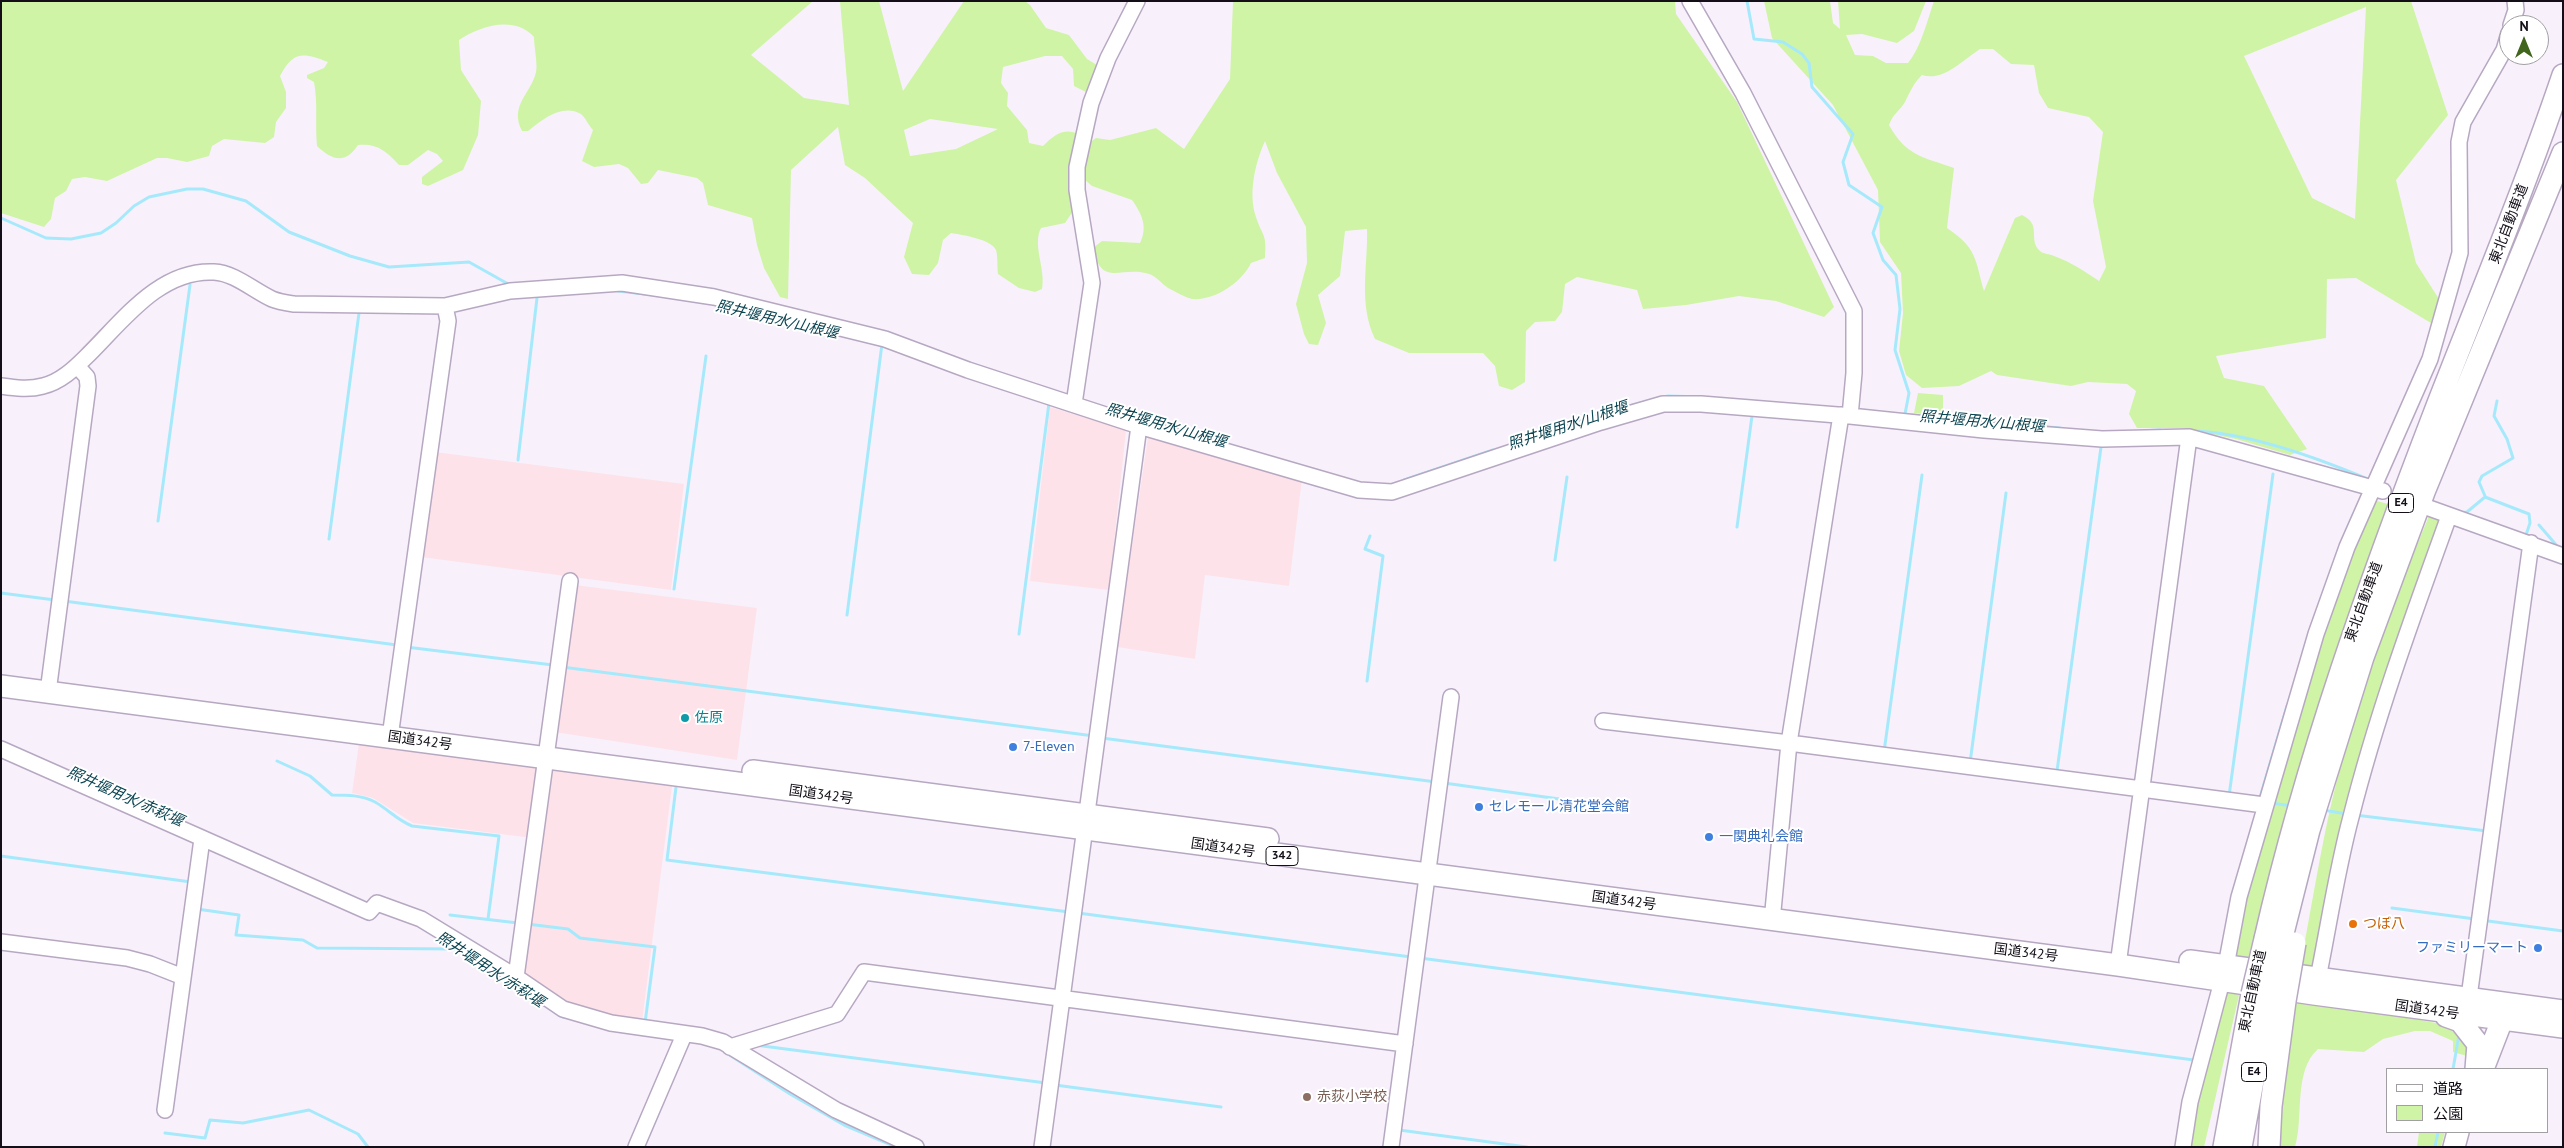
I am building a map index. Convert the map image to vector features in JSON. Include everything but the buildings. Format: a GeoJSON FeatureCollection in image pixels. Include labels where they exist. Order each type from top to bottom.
{"type":"FeatureCollection","features":[{"type":"Feature","properties":{"kind":"highway","name":"東北自動車道"},"geometry":{"type":"LineString","coordinates":[[2241,1147],[2318,740],[2349,646],[2438,405],[2510,223],[2563,76]]}},
{"type":"Feature","properties":{"kind":"highway","name":"東北自動車道"},"geometry":{"type":"LineString","coordinates":[[2280,941],[2309,830],[2363,657],[2424,492],[2563,153]]}},
{"type":"Feature","properties":{"kind":"highway","name":"国道342号"},"geometry":{"type":"LineString","coordinates":[[1,672],[48,685],[1772,914],[2119,958],[2316,986],[2469,997],[2563,1011]]}},
{"type":"Feature","properties":{"kind":"highway","name":"国道342号"},"geometry":{"type":"LineString","coordinates":[[1,686],[48,685]]}},
{"type":"Feature","properties":{"kind":"highway"},"geometry":{"type":"LineString","coordinates":[[2269,1147],[2271,1106],[2269,998],[2280,941]]}},
{"type":"Feature","properties":{"kind":"highway","name":"国道342号"},"geometry":{"type":"LineString","coordinates":[[2316,986],[2415,1008],[2563,1027]]}},
{"type":"Feature","properties":{"kind":"highway","name":"東北自動車道"},"geometry":{"type":"LineString","coordinates":[[2224,1147],[2232,1095],[2269,998]]}},
{"type":"Feature","properties":{"kind":"highway"},"geometry":{"type":"LineString","coordinates":[[2483,1068],[2502,1020],[2517,1004]]}},
{"type":"Feature","properties":{"kind":"highway"},"geometry":{"type":"LineString","coordinates":[[2415,1008],[2452,1017],[2460,1022],[2478,1044],[2476,1068]]}},
{"type":"Feature","properties":{"kind":"highway"},"geometry":{"type":"LineString","coordinates":[[2541,1008],[2549,1014],[2563,1015]]}},
{"type":"Feature","properties":{"kind":"highway","name":"E4"},"geometry":{"type":"LineString","coordinates":[[2216,1147],[2232,1095]]}},
{"type":"Feature","properties":{"kind":"highway"},"geometry":{"type":"LineString","coordinates":[[2454,1147],[2458,1133]]}},
{"type":"Feature","properties":{"kind":"street"},"geometry":{"type":"LineString","coordinates":[[1074,404],[1092,283],[1077,190],[1077,167],[1091,103],[1108,58],[1137,1]]}},
{"type":"Feature","properties":{"kind":"street"},"geometry":{"type":"LineString","coordinates":[[1690,1],[1744,93],[1854,311],[1854,373],[1845,415],[1789,742],[1772,914]]}},
{"type":"Feature","properties":{"kind":"street"},"geometry":{"type":"LineString","coordinates":[[2515,1],[2515,15]]}},
{"type":"Feature","properties":{"kind":"street"},"geometry":{"type":"LineString","coordinates":[[2183,1147],[2190,1102],[2224,973],[2239,896],[2264,805],[2316,634],[2347,547],[2379,490],[2430,358],[2460,253],[2459,142],[2463,122],[2499,59]]}},
{"type":"Feature","properties":{"kind":"street"},"geometry":{"type":"LineString","coordinates":[[1,386],[28,389],[60,380],[77,366],[155,290],[175,278],[194,272],[216,271],[238,280],[274,300],[294,304],[445,306],[510,291],[622,284],[714,296],[885,339],[968,370],[1138,426],[1359,490],[1392,492],[1601,422],[1663,404],[1701,404],[1845,415],[1984,430],[2102,439],[2189,437],[2379,490]]}},
{"type":"Feature","properties":{"kind":"street"},"geometry":{"type":"LineString","coordinates":[[391,730],[448,321],[445,306]]}},
{"type":"Feature","properties":{"kind":"street"},"geometry":{"type":"LineString","coordinates":[[48,685],[88,386],[86,377],[77,366]]}},
{"type":"Feature","properties":{"kind":"street"},"geometry":{"type":"LineString","coordinates":[[1042,1147],[1138,426]]}},
{"type":"Feature","properties":{"kind":"street"},"geometry":{"type":"LineString","coordinates":[[2119,958],[2189,437]]}},
{"type":"Feature","properties":{"kind":"street"},"geometry":{"type":"LineString","coordinates":[[2429,508],[2563,556]]}},
{"type":"Feature","properties":{"kind":"street"},"geometry":{"type":"LineString","coordinates":[[2316,986],[2350,819],[2368,752],[2398,656],[2449,516]]}},
{"type":"Feature","properties":{"kind":"street"},"geometry":{"type":"LineString","coordinates":[[2469,997],[2531,543]]}},
{"type":"Feature","properties":{"kind":"street"},"geometry":{"type":"LineString","coordinates":[[516,977],[570,581]]}},
{"type":"Feature","properties":{"kind":"street"},"geometry":{"type":"LineString","coordinates":[[1391,1147],[1451,697]]}},
{"type":"Feature","properties":{"kind":"street"},"geometry":{"type":"LineString","coordinates":[[1603,721],[1789,742],[2264,805]]}},
{"type":"Feature","properties":{"kind":"street"},"geometry":{"type":"LineString","coordinates":[[1,749],[369,912],[377,903],[421,919],[516,977],[562,1009],[611,1023],[684,1035],[702,1036],[730,1047],[836,1110],[916,1147]]}},
{"type":"Feature","properties":{"kind":"street"},"geometry":{"type":"LineString","coordinates":[[165,1110],[202,839]]}},
{"type":"Feature","properties":{"kind":"street"},"geometry":{"type":"LineString","coordinates":[[1,942],[127,958],[150,964],[183,977]]}},
{"type":"Feature","properties":{"kind":"street"},"geometry":{"type":"LineString","coordinates":[[730,1047],[837,1014],[864,972],[1404,1044]]}},
{"type":"Feature","properties":{"kind":"street"},"geometry":{"type":"LineString","coordinates":[[636,1147],[684,1035]]}},
{"type":"Feature","properties":{"kind":"shaded area"},"geometry":{"type":"Polygon","coordinates":[[[1050,407],[1126,430],[1109,590],[1030,581],[1050,407]]]}},
{"type":"Feature","properties":{"kind":"shaded area"},"geometry":{"type":"Polygon","coordinates":[[[1148,437],[1302,479],[1289,586],[1205,575],[1195,659],[1117,647],[1148,437]]]}},
{"type":"Feature","properties":{"kind":"shaded area"},"geometry":{"type":"Polygon","coordinates":[[[435,452],[684,484],[671,590],[421,557],[435,452]]]}},
{"type":"Feature","properties":{"kind":"shaded area"},"geometry":{"type":"Polygon","coordinates":[[[575,585],[757,608],[737,760],[554,732],[575,585]]]}},
{"type":"Feature","properties":{"kind":"shaded area"},"geometry":{"type":"Polygon","coordinates":[[[359,743],[539,768],[532,838],[413,823],[373,798],[352,793],[359,743]]]}},
{"type":"Feature","properties":{"kind":"shaded area"},"geometry":{"type":"Polygon","coordinates":[[[550,770],[672,786],[642,1022],[611,1016],[563,1001],[523,974],[550,770]]]}},
{"type":"Feature","properties":{"kind":"green space"},"geometry":{"type":"Polygon","coordinates":[[[1,1],[813,1],[751,55],[804,98],[849,105],[840,1],[879,1],[903,91],[964,1],[1025,1],[1046,28],[1069,35],[1087,59],[1097,65],[1100,71],[1093,90],[1086,92],[1074,86],[1073,69],[1062,56],[1045,56],[1003,67],[1001,83],[1008,93],[1007,106],[1027,130],[1029,143],[1043,146],[1056,135],[1065,132],[1080,135],[1073,211],[1065,223],[1041,228],[1038,249],[1043,281],[1042,289],[1035,292],[1019,288],[998,274],[997,253],[993,246],[976,238],[951,233],[943,240],[938,263],[929,275],[912,274],[904,257],[913,223],[865,178],[845,165],[838,127],[791,170],[788,299],[780,297],[764,268],[752,218],[708,205],[703,183],[697,178],[658,170],[648,183],[641,184],[628,168],[619,164],[594,167],[582,161],[593,130],[581,114],[574,111],[567,110],[553,114],[528,131],[522,131],[518,114],[519,107],[533,80],[536,69],[534,37],[526,30],[517,26],[507,25],[487,27],[459,40],[461,70],[481,101],[478,135],[463,170],[428,186],[422,184],[422,177],[443,161],[437,154],[428,150],[408,165],[399,165],[381,149],[371,145],[358,145],[348,156],[343,158],[328,155],[317,146],[314,82],[307,78],[307,75],[324,68],[328,62],[305,55],[294,58],[289,62],[280,76],[286,92],[286,108],[276,122],[274,137],[265,143],[224,139],[212,146],[209,156],[187,162],[157,158],[107,181],[85,177],[72,179],[66,191],[55,198],[51,219],[44,227],[1,213],[1,1]],[[930,119],[904,130],[910,156],[956,149],[998,129],[930,119]]]}},
{"type":"Feature","properties":{"kind":"green space"},"geometry":{"type":"Polygon","coordinates":[[[1233,1],[1675,1],[1676,14],[1737,102],[1834,307],[1824,317],[1776,301],[1739,296],[1686,305],[1643,309],[1637,290],[1577,277],[1565,284],[1562,312],[1555,321],[1535,322],[1526,331],[1525,382],[1512,390],[1499,386],[1495,366],[1483,353],[1409,353],[1375,339],[1370,325],[1365,298],[1367,229],[1345,231],[1340,276],[1318,295],[1326,323],[1318,345],[1309,344],[1304,334],[1296,304],[1307,263],[1306,227],[1277,173],[1265,141],[1258,159],[1253,199],[1256,217],[1265,240],[1265,258],[1251,263],[1241,277],[1227,289],[1201,299],[1183,296],[1149,274],[1139,272],[1107,272],[1097,261],[1093,248],[1102,241],[1140,243],[1144,226],[1139,210],[1132,200],[1092,186],[1084,179],[1089,143],[1096,138],[1110,140],[1156,128],[1184,149],[1230,79],[1233,1]]]}},
{"type":"Feature","properties":{"kind":"green space"},"geometry":{"type":"Polygon","coordinates":[[[1764,1],[1830,1],[1833,23],[1840,29],[1838,1],[1926,1],[1914,31],[1897,43],[1862,34],[1846,35],[1855,55],[1873,56],[1886,63],[1908,63],[1920,42],[1934,1],[2411,1],[2448,115],[2396,180],[2416,263],[2439,299],[2431,323],[2356,278],[2327,279],[2326,338],[2216,356],[2224,378],[2264,386],[2307,449],[2290,455],[2236,439],[2182,428],[2137,428],[2129,414],[2136,391],[2127,384],[2088,382],[2071,386],[1997,375],[1991,371],[1959,386],[1922,388],[1906,375],[1899,351],[1903,313],[1901,273],[1880,242],[1878,190],[1833,105],[1772,38],[1764,1]],[[2366,7],[2244,56],[2312,198],[2355,219],[2366,7]],[[1980,49],[1945,73],[1930,76],[1922,75],[1889,125],[1902,143],[1916,154],[1954,168],[1947,228],[1970,248],[1984,291],[2015,218],[2022,215],[2032,223],[2036,246],[2040,251],[2066,261],[2099,281],[2106,267],[2093,201],[2103,132],[2089,117],[2048,108],[2039,93],[2034,65],[2011,64],[1993,49],[1980,49]]]}},
{"type":"Feature","properties":{"kind":"green space"},"geometry":{"type":"Polygon","coordinates":[[[1918,393],[1943,395],[1943,416],[1914,413],[1918,393]]]}},
{"type":"Feature","properties":{"kind":"green space"},"geometry":{"type":"Polygon","coordinates":[[[2377,501],[2388,504],[2332,661],[2295,781],[2248,959],[2233,957],[2246,885],[2321,632],[2372,505],[2377,501]]]}},
{"type":"Feature","properties":{"kind":"green space"},"geometry":{"type":"Polygon","coordinates":[[[2429,516],[2441,520],[2315,965],[2311,968],[2300,967],[2326,829],[2345,750],[2377,648],[2429,516]]]}},
{"type":"Feature","properties":{"kind":"green space"},"geometry":{"type":"Polygon","coordinates":[[[2230,990],[2240,991],[2204,1147],[2190,1147],[2200,1090],[2223,999],[2230,990]]]}},
{"type":"Feature","properties":{"kind":"green space"},"geometry":{"type":"Polygon","coordinates":[[[2296,1001],[2364,1009],[2446,1025],[2455,1030],[2473,1046],[2467,1056],[2453,1052],[2453,1041],[2430,1031],[2415,1031],[2383,1039],[2364,1052],[2318,1049],[2310,1058],[2302,1082],[2298,1135],[2295,1147],[2277,1147],[2278,1115],[2293,1006],[2296,1001]]]}},
{"type":"Feature","properties":{"kind":"green space"},"geometry":{"type":"Polygon","coordinates":[[[2419,1133],[2445,1133],[2441,1147],[2417,1147],[2419,1133]]]}},
{"type":"Feature","properties":{"kind":"waterway"},"geometry":{"type":"LineString","coordinates":[[1747,1],[1754,39],[1783,42],[1802,54],[1809,63],[1812,87],[1853,134],[1843,162],[1849,185],[1882,207],[1873,233],[1883,260],[1896,275],[1900,309],[1895,350],[1909,393],[1905,414]]}},
{"type":"Feature","properties":{"kind":"waterway","name":"照井堰用水/山根堰"},"geometry":{"type":"LineString","coordinates":[[1,218],[46,238],[71,239],[101,233],[116,223],[134,206],[149,197],[187,189],[203,189],[246,201],[289,232],[350,256],[389,267],[469,262],[510,285]]}},
{"type":"Feature","properties":{"kind":"waterway"},"geometry":{"type":"LineString","coordinates":[[158,521],[190,285]]}},
{"type":"Feature","properties":{"kind":"waterway","name":"照井堰用水/山根堰"},"geometry":{"type":"LineString","coordinates":[[617,288],[618,291],[654,295]]}},
{"type":"Feature","properties":{"kind":"waterway"},"geometry":{"type":"LineString","coordinates":[[518,460],[537,298]]}},
{"type":"Feature","properties":{"kind":"waterway"},"geometry":{"type":"LineString","coordinates":[[329,539],[359,313]]}},
{"type":"Feature","properties":{"kind":"waterway"},"geometry":{"type":"LineString","coordinates":[[847,615],[882,344]]}},
{"type":"Feature","properties":{"kind":"waterway"},"geometry":{"type":"LineString","coordinates":[[674,589],[706,356]]}},
{"type":"Feature","properties":{"kind":"waterway","name":"照井堰用水/山根堰"},"geometry":{"type":"LineString","coordinates":[[1625,407],[1668,396],[1704,397]]}},
{"type":"Feature","properties":{"kind":"waterway"},"geometry":{"type":"LineString","coordinates":[[2485,496],[2479,482],[2482,476],[2513,458],[2507,439],[2494,416],[2497,401]]}},
{"type":"Feature","properties":{"kind":"waterway"},"geometry":{"type":"LineString","coordinates":[[1019,634],[1049,403]]}},
{"type":"Feature","properties":{"kind":"waterway","name":"照井堰用水/山根堰"},"geometry":{"type":"LineString","coordinates":[[1912,415],[2060,428]]}},
{"type":"Feature","properties":{"kind":"waterway"},"geometry":{"type":"LineString","coordinates":[[1737,527],[1752,416]]}},
{"type":"Feature","properties":{"kind":"waterway","name":"照井堰用水/山根堰"},"geometry":{"type":"LineString","coordinates":[[2141,431],[2160,430]]}},
{"type":"Feature","properties":{"kind":"waterway","name":"照井堰用水/山根堰"},"geometry":{"type":"LineString","coordinates":[[2191,431],[2213,432],[2259,441],[2328,463],[2370,480]]}},
{"type":"Feature","properties":{"kind":"waterway"},"geometry":{"type":"LineString","coordinates":[[2057,771],[2101,447]]}},
{"type":"Feature","properties":{"kind":"waterway","name":"照井堰用水/山根堰"},"geometry":{"type":"LineString","coordinates":[[1404,480],[1493,450]]}},
{"type":"Feature","properties":{"kind":"waterway"},"geometry":{"type":"LineString","coordinates":[[2229,796],[2273,474]]}},
{"type":"Feature","properties":{"kind":"waterway"},"geometry":{"type":"LineString","coordinates":[[1884,752],[1922,475]]}},
{"type":"Feature","properties":{"kind":"waterway"},"geometry":{"type":"LineString","coordinates":[[1555,560],[1567,477]]}},
{"type":"Feature","properties":{"kind":"waterway"},"geometry":{"type":"LineString","coordinates":[[1970,763],[2006,493]]}},
{"type":"Feature","properties":{"kind":"waterway","name":"照井堰用水/山根堰"},"geometry":{"type":"LineString","coordinates":[[2459,513],[2467,512],[2485,497],[2529,514],[2530,523],[2525,538]]}},
{"type":"Feature","properties":{"kind":"waterway"},"geometry":{"type":"LineString","coordinates":[[2346,532],[2354,513]]}},
{"type":"Feature","properties":{"kind":"waterway","name":"照井堰用水/山根堰"},"geometry":{"type":"LineString","coordinates":[[2539,525],[2558,547]]}},
{"type":"Feature","properties":{"kind":"waterway"},"geometry":{"type":"LineString","coordinates":[[1367,681],[1383,556],[1365,549],[1370,536]]}},
{"type":"Feature","properties":{"kind":"waterway"},"geometry":{"type":"LineString","coordinates":[[1,593],[55,600]]}},
{"type":"Feature","properties":{"kind":"waterway"},"geometry":{"type":"LineString","coordinates":[[64,601],[397,645]]}},
{"type":"Feature","properties":{"kind":"waterway"},"geometry":{"type":"LineString","coordinates":[[406,647],[553,665]]}},
{"type":"Feature","properties":{"kind":"waterway"},"geometry":{"type":"LineString","coordinates":[[562,667],[1094,736]]}},
{"type":"Feature","properties":{"kind":"waterway"},"geometry":{"type":"LineString","coordinates":[[2259,801],[2287,706]]}},
{"type":"Feature","properties":{"kind":"waterway"},"geometry":{"type":"LineString","coordinates":[[1102,738],[1436,782]]}},
{"type":"Feature","properties":{"kind":"waterway"},"geometry":{"type":"LineString","coordinates":[[277,761],[310,776],[332,795],[365,798],[380,805],[412,826],[499,836],[488,919]]}},
{"type":"Feature","properties":{"kind":"waterway"},"geometry":{"type":"LineString","coordinates":[[1444,783],[1610,806]]}},
{"type":"Feature","properties":{"kind":"waterway"},"geometry":{"type":"LineString","coordinates":[[676,787],[667,860],[1069,912]]}},
{"type":"Feature","properties":{"kind":"waterway"},"geometry":{"type":"LineString","coordinates":[[2271,803],[2292,806]]}},
{"type":"Feature","properties":{"kind":"waterway"},"geometry":{"type":"LineString","coordinates":[[2323,810],[2347,814]]}},
{"type":"Feature","properties":{"kind":"waterway"},"geometry":{"type":"LineString","coordinates":[[2355,815],[2487,831]]}},
{"type":"Feature","properties":{"kind":"waterway"},"geometry":{"type":"LineString","coordinates":[[1,856],[191,882]]}},
{"type":"Feature","properties":{"kind":"waterway"},"geometry":{"type":"LineString","coordinates":[[2392,908],[2475,919]]}},
{"type":"Feature","properties":{"kind":"waterway"},"geometry":{"type":"LineString","coordinates":[[197,909],[239,915],[236,935],[303,940],[317,948],[460,949]]}},
{"type":"Feature","properties":{"kind":"waterway"},"geometry":{"type":"LineString","coordinates":[[1078,913],[1411,957]]}},
{"type":"Feature","properties":{"kind":"waterway"},"geometry":{"type":"LineString","coordinates":[[450,915],[518,923]]}},
{"type":"Feature","properties":{"kind":"waterway"},"geometry":{"type":"LineString","coordinates":[[2488,921],[2563,931]]}},
{"type":"Feature","properties":{"kind":"waterway"},"geometry":{"type":"LineString","coordinates":[[527,924],[568,929],[580,938],[655,947],[645,1023]]}},
{"type":"Feature","properties":{"kind":"waterway"},"geometry":{"type":"LineString","coordinates":[[1420,958],[2194,1060]]}},
{"type":"Feature","properties":{"kind":"waterway","name":"照井堰用水/赤萩堰"},"geometry":{"type":"LineString","coordinates":[[491,970],[563,1017]]}},
{"type":"Feature","properties":{"kind":"waterway"},"geometry":{"type":"LineString","coordinates":[[2453,1068],[2459,1035]]}},
{"type":"Feature","properties":{"kind":"waterway"},"geometry":{"type":"LineString","coordinates":[[755,1045],[1046,1083]]}},
{"type":"Feature","properties":{"kind":"waterway","name":"照井堰用水/赤萩堰"},"geometry":{"type":"LineString","coordinates":[[725,1052],[790,1094],[844,1125],[896,1147]]}},
{"type":"Feature","properties":{"kind":"waterway"},"geometry":{"type":"LineString","coordinates":[[1055,1085],[1221,1107]]}},
{"type":"Feature","properties":{"kind":"waterway"},"geometry":{"type":"LineString","coordinates":[[165,1133],[205,1138],[210,1120],[243,1123],[309,1110],[358,1134],[368,1147]]}},
{"type":"Feature","properties":{"kind":"waterway"},"geometry":{"type":"LineString","coordinates":[[1399,1130],[1527,1147]]}},
{"type":"Feature","properties":{"kind":"waterway"},"geometry":{"type":"LineString","coordinates":[[2435,1147],[2438,1133]]}},
{"type":"Feature","properties":{"kind":"place","name":"佐原"},"geometry":{"type":"Point","coordinates":[685,718]}},
{"type":"Feature","properties":{"kind":"place","name":"7-Eleven"},"geometry":{"type":"Point","coordinates":[1013,747]}},
{"type":"Feature","properties":{"kind":"place","name":"セレモール清花堂会館"},"geometry":{"type":"Point","coordinates":[1479,807]}},
{"type":"Feature","properties":{"kind":"place","name":"一関典礼会館"},"geometry":{"type":"Point","coordinates":[1709,837]}},
{"type":"Feature","properties":{"kind":"place","name":"つぼ八"},"geometry":{"type":"Point","coordinates":[2353,924]}},
{"type":"Feature","properties":{"kind":"place","name":"ファミリーマート"},"geometry":{"type":"Point","coordinates":[2538,948]}},
{"type":"Feature","properties":{"kind":"place","name":"赤荻小学校"},"geometry":{"type":"Point","coordinates":[1307,1097]}}]}
